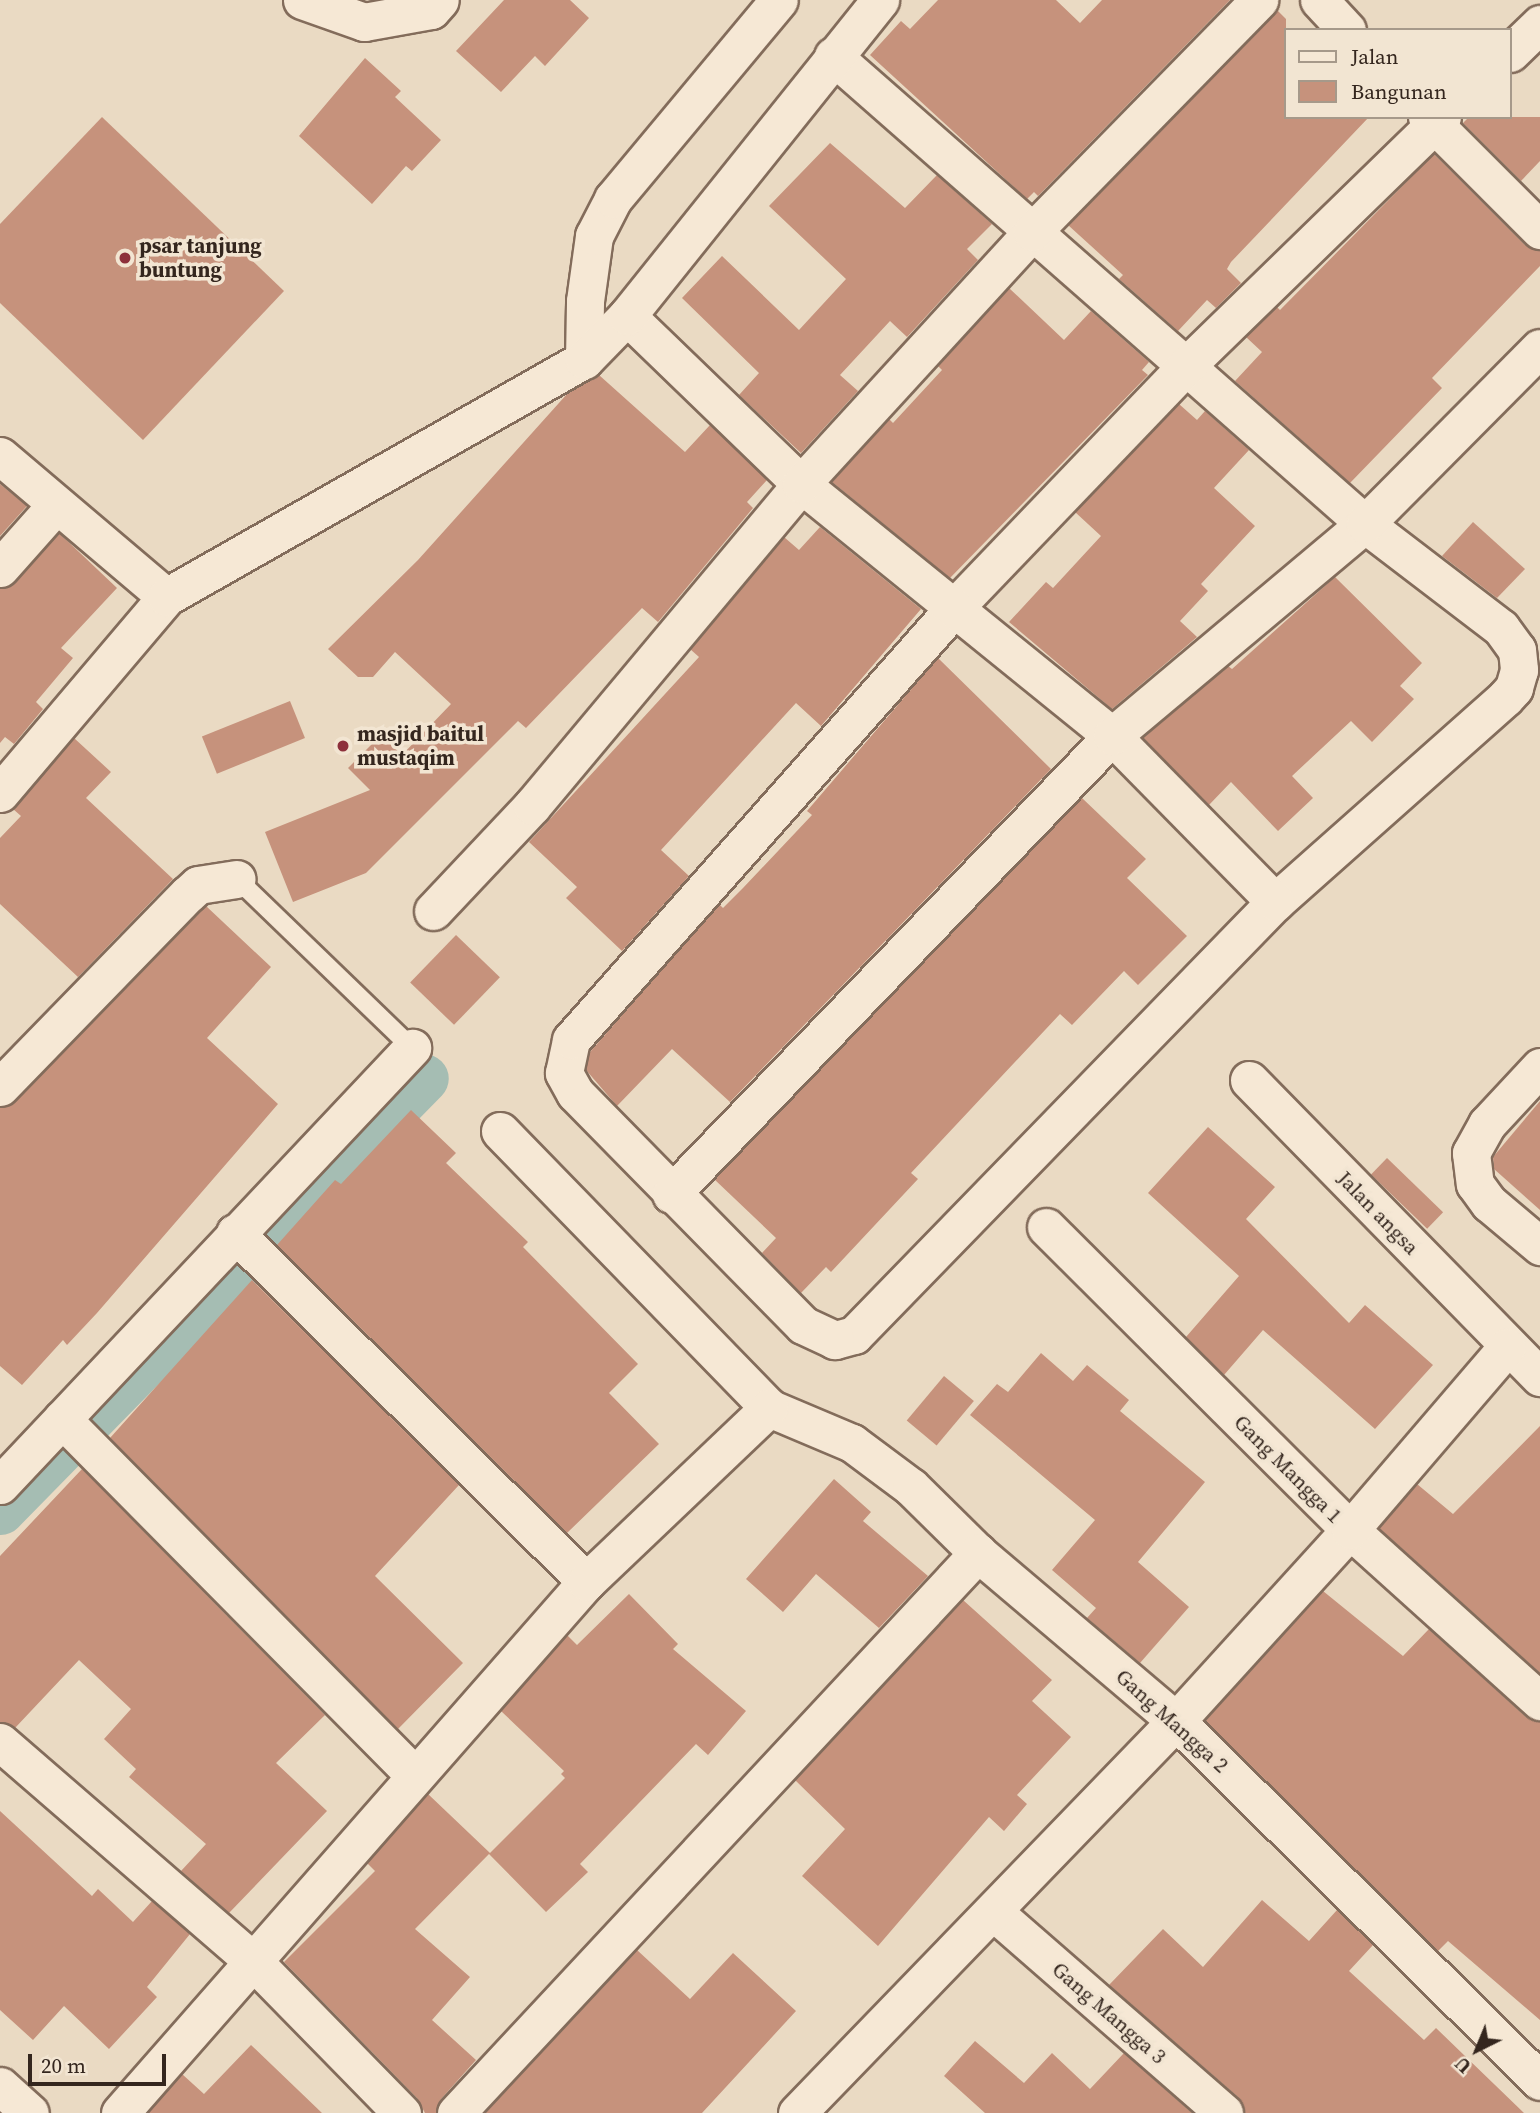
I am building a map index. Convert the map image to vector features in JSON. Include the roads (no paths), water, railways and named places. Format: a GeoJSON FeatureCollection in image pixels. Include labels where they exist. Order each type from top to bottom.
{"type":"FeatureCollection","features":[{"type":"Feature","properties":{"kind":"street"},"geometry":{"type":"LineString","coordinates":[[302,0],[364,22],[436,5]]}},
{"type":"Feature","properties":{"kind":"street"},"geometry":{"type":"LineString","coordinates":[[584,360],[584,301],[594,236],[613,199],[779,0]]}},
{"type":"Feature","properties":{"kind":"street"},"geometry":{"type":"LineString","coordinates":[[0,793],[166,597],[584,360],[627,316],[880,0]]}},
{"type":"Feature","properties":{"kind":"street"},"geometry":{"type":"LineString","coordinates":[[433,911],[532,806],[801,484],[1032,232],[1259,0]]}},
{"type":"Feature","properties":{"kind":"street"},"geometry":{"type":"LineString","coordinates":[[1319,0],[1345,28]]}},
{"type":"Feature","properties":{"kind":"street"},"geometry":{"type":"LineString","coordinates":[[1512,51],[1540,24]]}},
{"type":"Feature","properties":{"kind":"street"},"geometry":{"type":"LineString","coordinates":[[833,56],[1032,232],[1186,366],[1365,524],[1501,628],[1517,650],[1514,688],[1275,902],[854,1335],[835,1340],[803,1325],[575,1094],[564,1073],[570,1040],[955,607],[1186,366],[1435,120],[1540,230]]}},
{"type":"Feature","properties":{"kind":"street"},"geometry":{"type":"LineString","coordinates":[[627,316],[801,484],[1112,736],[1275,902]]}},
{"type":"Feature","properties":{"kind":"street"},"geometry":{"type":"LineString","coordinates":[[671,1194],[1112,736],[1365,524],[1540,348]]}},
{"type":"Feature","properties":{"kind":"street"},"geometry":{"type":"LineString","coordinates":[[0,456],[55,506],[166,597]]}},
{"type":"Feature","properties":{"kind":"street"},"geometry":{"type":"LineString","coordinates":[[0,568],[55,506]]}},
{"type":"Feature","properties":{"kind":"street"},"geometry":{"type":"LineString","coordinates":[[0,1087],[198,885],[237,879]]}},
{"type":"Feature","properties":{"kind":"street"},"geometry":{"type":"LineString","coordinates":[[0,1485],[68,1425],[243,1241],[412,1048]]}},
{"type":"Feature","properties":{"kind":"street"},"geometry":{"type":"LineString","coordinates":[[1540,1067],[1487,1124],[1471,1153],[1475,1184],[1489,1203],[1540,1246]]}},
{"type":"Feature","properties":{"kind":"street","name":"Jalan angsa"},"geometry":{"type":"LineString","coordinates":[[1250,1080],[1507,1347],[1540,1377]]}},
{"type":"Feature","properties":{"kind":"street"},"geometry":{"type":"LineString","coordinates":[[120,2113],[413,1774],[586,1582],[769,1408],[500,1131]]}},
{"type":"Feature","properties":{"kind":"street","name":"Gang Mangga 1"},"geometry":{"type":"LineString","coordinates":[[1046,1227],[1350,1530],[1540,1701]]}},
{"type":"Feature","properties":{"kind":"street"},"geometry":{"type":"LineString","coordinates":[[243,1241],[586,1582]]}},
{"type":"Feature","properties":{"kind":"street"},"geometry":{"type":"LineString","coordinates":[[813,2107],[1177,1721],[1350,1530],[1507,1347]]}},
{"type":"Feature","properties":{"kind":"street","name":"Gang Mangga 2"},"geometry":{"type":"LineString","coordinates":[[769,1408],[852,1443],[911,1487],[978,1553],[1177,1721],[1540,2081]]}},
{"type":"Feature","properties":{"kind":"street"},"geometry":{"type":"LineString","coordinates":[[68,1425],[413,1774]]}},
{"type":"Feature","properties":{"kind":"street"},"geometry":{"type":"LineString","coordinates":[[456,2113],[978,1553]]}},
{"type":"Feature","properties":{"kind":"street"},"geometry":{"type":"LineString","coordinates":[[0,1742],[253,1961],[402,2113]]}},
{"type":"Feature","properties":{"kind":"street","name":"Gang Mangga 3"},"geometry":{"type":"LineString","coordinates":[[995,1913],[1224,2113]]}},
{"type":"Feature","properties":{"kind":"street"},"geometry":{"type":"LineString","coordinates":[[0,2086],[30,2113]]}},
{"type":"Feature","properties":{"kind":"lane"},"geometry":{"type":"LineString","coordinates":[[237,879],[412,1048]]}},
{"type":"Feature","properties":{"kind":"waterway"},"geometry":{"type":"LineString","coordinates":[[0,1510],[424,1078]]}},
{"type":"Feature","properties":{"kind":"place","name":"psar tanjung buntung"},"geometry":{"type":"Point","coordinates":[125,258]}},
{"type":"Feature","properties":{"kind":"place","name":"masjid baitul mustaqim"},"geometry":{"type":"Point","coordinates":[343,746]}}]}
